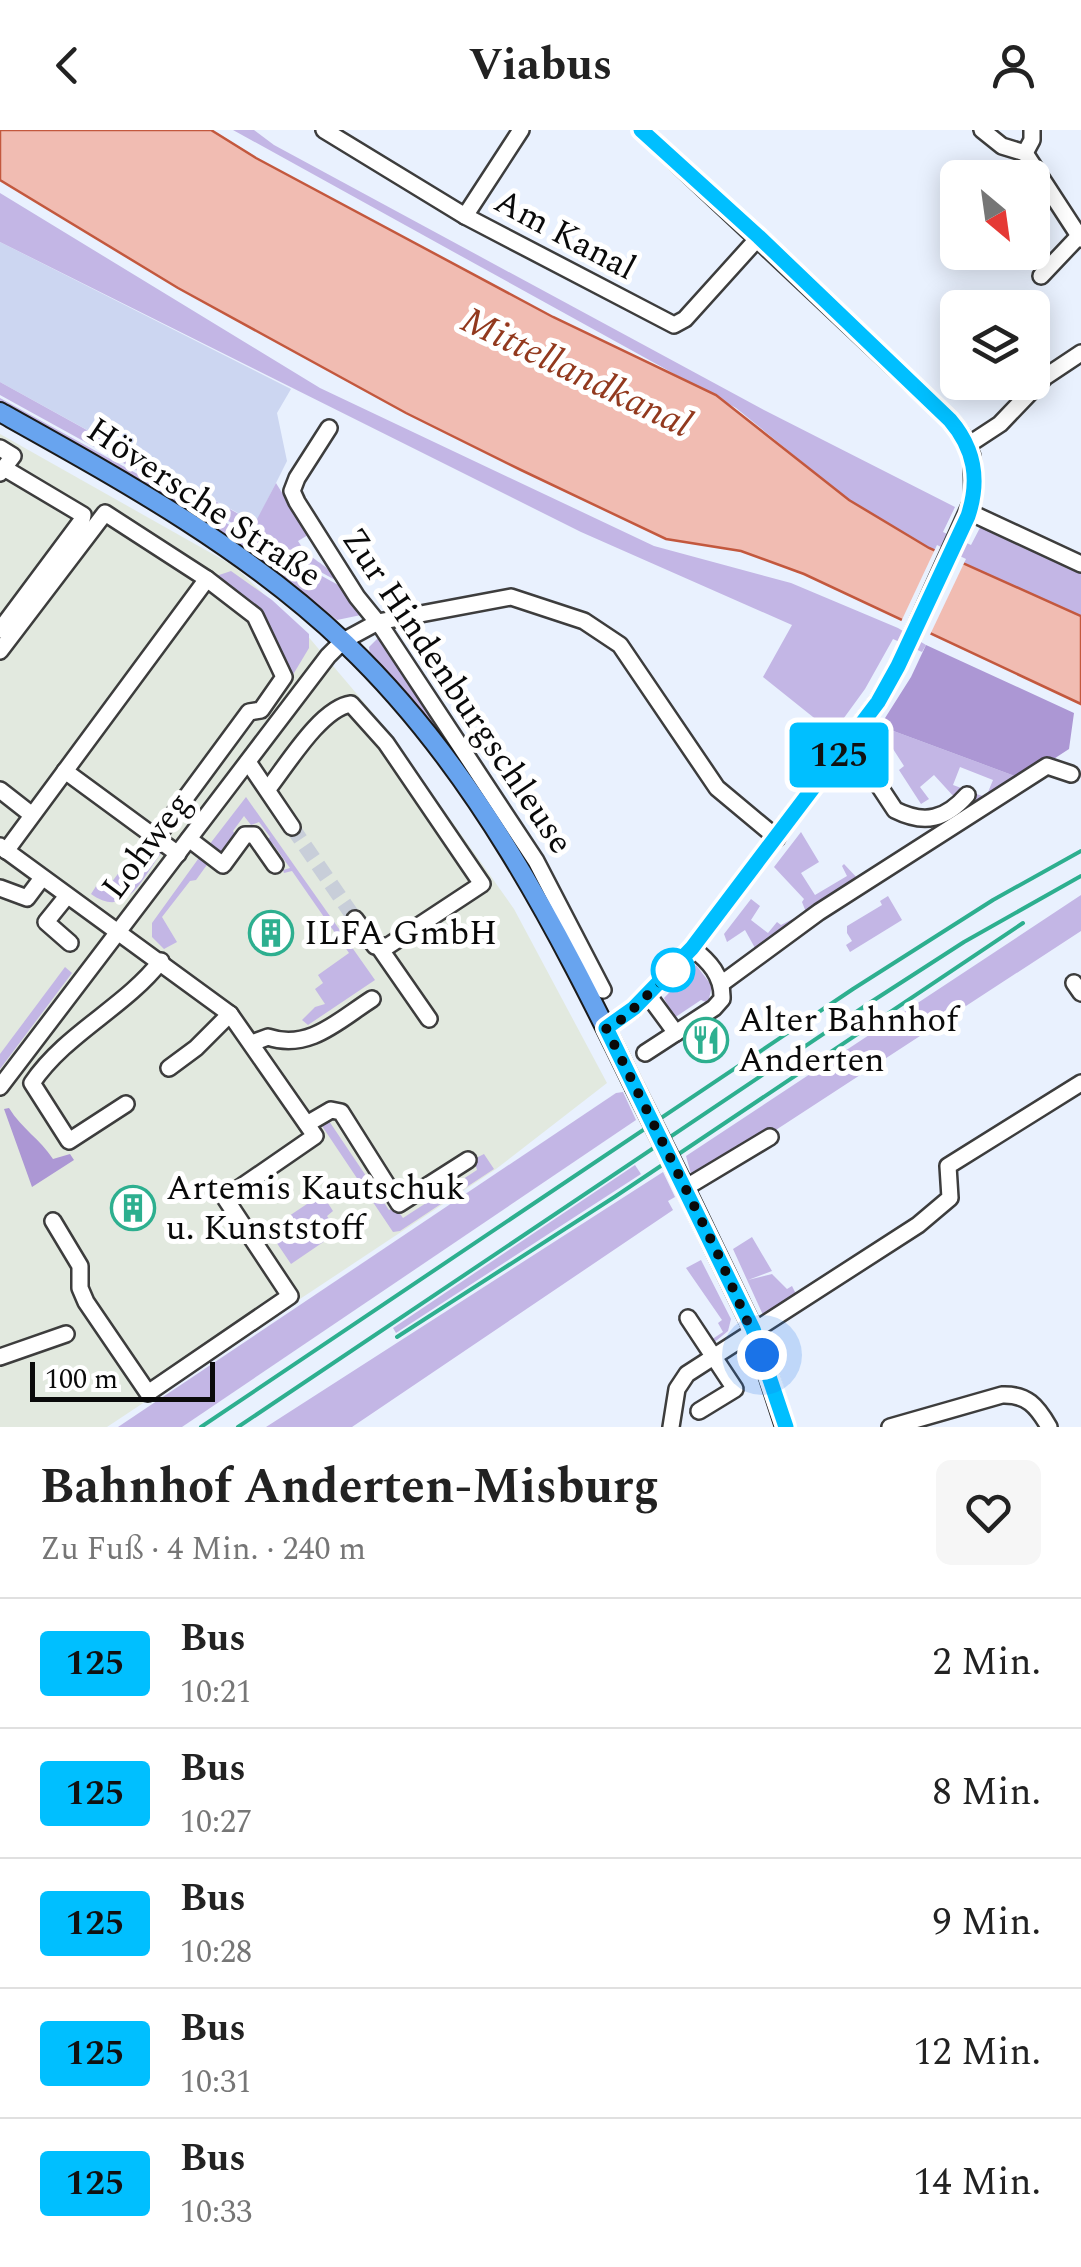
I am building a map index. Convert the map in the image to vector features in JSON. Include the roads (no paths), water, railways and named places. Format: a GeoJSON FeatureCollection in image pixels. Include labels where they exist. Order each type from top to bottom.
{"type":"FeatureCollection","features":[{"type":"Feature","properties":{"kind":"main road","name":"Höversche Straße"},"geometry":{"type":"LineString","coordinates":[[0,412],[110,474],[229,550],[342,640],[423,728],[474,798],[541,905],[606,1028],[753,1329],[786,1427]]}},
{"type":"Feature","properties":{"kind":"street","name":"Am Kanal"},"geometry":{"type":"LineString","coordinates":[[324,130],[465,216],[674,324],[685,319],[759,237]]}},
{"type":"Feature","properties":{"kind":"street"},"geometry":{"type":"LineString","coordinates":[[465,216],[520,130]]}},
{"type":"Feature","properties":{"kind":"street"},"geometry":{"type":"LineString","coordinates":[[606,1028],[624,1018],[692,948],[878,702],[969,512],[975,478],[968,445],[950,420],[641,130]]}},
{"type":"Feature","properties":{"kind":"street"},"geometry":{"type":"LineString","coordinates":[[982,130],[1002,146],[1025,153],[1080,237],[1041,276]]}},
{"type":"Feature","properties":{"kind":"street"},"geometry":{"type":"LineString","coordinates":[[1025,153],[1032,130]]}},
{"type":"Feature","properties":{"kind":"street"},"geometry":{"type":"LineString","coordinates":[[968,445],[1000,424],[1045,377],[1081,352]]}},
{"type":"Feature","properties":{"kind":"street","name":"Zur Hindenburgschleuse"},"geometry":{"type":"LineString","coordinates":[[330,428],[292,491],[357,597],[378,622],[535,859],[604,990]]}},
{"type":"Feature","properties":{"kind":"street"},"geometry":{"type":"LineString","coordinates":[[0,448],[13,456],[2,470],[83,515],[0,630]]}},
{"type":"Feature","properties":{"kind":"street"},"geometry":{"type":"LineString","coordinates":[[969,512],[1081,564]]}},
{"type":"Feature","properties":{"kind":"street"},"geometry":{"type":"LineString","coordinates":[[0,651],[104,513],[207,579],[255,616],[284,677],[261,710],[249,712],[156,838]]}},
{"type":"Feature","properties":{"kind":"street"},"geometry":{"type":"LineString","coordinates":[[53,1221],[80,1266],[80,1288],[86,1302],[148,1393],[290,1296],[225,1198],[315,1136],[230,1014],[3,849],[207,579]]}},
{"type":"Feature","properties":{"kind":"street"},"geometry":{"type":"LineString","coordinates":[[342,640],[378,622],[495,598],[534,602],[584,621],[612,637],[671,714],[726,798],[777,838]]}},
{"type":"Feature","properties":{"kind":"street","name":"Lohweg"},"geometry":{"type":"LineString","coordinates":[[0,1088],[342,640]]}},
{"type":"Feature","properties":{"kind":"street"},"geometry":{"type":"LineString","coordinates":[[268,789],[318,725],[342,705],[351,704],[386,743],[482,884],[388,946],[379,948]]}},
{"type":"Feature","properties":{"kind":"street"},"geometry":{"type":"LineString","coordinates":[[261,710],[279,724]]}},
{"type":"Feature","properties":{"kind":"street"},"geometry":{"type":"LineString","coordinates":[[847,745],[856,751],[895,810],[905,815],[937,819],[956,808],[967,795]]}},
{"type":"Feature","properties":{"kind":"street"},"geometry":{"type":"LineString","coordinates":[[248,762],[292,827]]}},
{"type":"Feature","properties":{"kind":"street"},"geometry":{"type":"LineString","coordinates":[[721,984],[819,912],[1047,766],[1071,774]]}},
{"type":"Feature","properties":{"kind":"street"},"geometry":{"type":"LineString","coordinates":[[65,771],[178,854]]}},
{"type":"Feature","properties":{"kind":"street"},"geometry":{"type":"LineString","coordinates":[[0,790],[32,815]]}},
{"type":"Feature","properties":{"kind":"street"},"geometry":{"type":"LineString","coordinates":[[189,839],[224,865],[245,835],[254,835],[275,865]]}},
{"type":"Feature","properties":{"kind":"street"},"geometry":{"type":"LineString","coordinates":[[0,888],[27,898],[42,878]]}},
{"type":"Feature","properties":{"kind":"street"},"geometry":{"type":"LineString","coordinates":[[66,896],[46,922],[70,943]]}},
{"type":"Feature","properties":{"kind":"street"},"geometry":{"type":"LineString","coordinates":[[355,918],[429,1019]]}},
{"type":"Feature","properties":{"kind":"street"},"geometry":{"type":"LineString","coordinates":[[645,1053],[722,999],[721,984],[708,961],[692,948]]}},
{"type":"Feature","properties":{"kind":"street"},"geometry":{"type":"LineString","coordinates":[[126,1104],[69,1142],[32,1083],[45,1064],[136,989],[160,961]]}},
{"type":"Feature","properties":{"kind":"street"},"geometry":{"type":"LineString","coordinates":[[648,995],[676,1032]]}},
{"type":"Feature","properties":{"kind":"street"},"geometry":{"type":"LineString","coordinates":[[252,1043],[268,1037],[284,1043],[306,1041],[372,998]]}},
{"type":"Feature","properties":{"kind":"street"},"geometry":{"type":"LineString","coordinates":[[169,1068],[230,1014]]}},
{"type":"Feature","properties":{"kind":"street"},"geometry":{"type":"LineString","coordinates":[[667,1426],[681,1381],[753,1329],[918,1226],[950,1198],[948,1166],[1081,1083]]}},
{"type":"Feature","properties":{"kind":"street"},"geometry":{"type":"LineString","coordinates":[[306,1124],[331,1110],[341,1112],[399,1204],[468,1160]]}},
{"type":"Feature","properties":{"kind":"street"},"geometry":{"type":"LineString","coordinates":[[683,1184],[770,1137]]}},
{"type":"Feature","properties":{"kind":"street"},"geometry":{"type":"LineString","coordinates":[[688,1318],[735,1389],[700,1412]]}},
{"type":"Feature","properties":{"kind":"street"},"geometry":{"type":"LineString","coordinates":[[0,1357],[66,1334]]}},
{"type":"Feature","properties":{"kind":"street"},"geometry":{"type":"LineString","coordinates":[[890,1427],[1016,1394],[1034,1404],[1050,1427]]}},
{"type":"Feature","properties":{"kind":"water","name":"Mittellandkanal"},"geometry":{"type":"Polygon","coordinates":[[[0,130],[211,130],[553,317],[716,395],[849,500],[929,548],[1081,616],[1081,704],[804,574],[741,551],[666,539],[406,413],[178,288],[0,180],[0,130]]]}},
{"type":"Feature","properties":{"kind":"tunnel"},"geometry":{"type":"LineString","coordinates":[[292,827],[355,919]]}},
{"type":"Feature","properties":{"kind":"railway"},"geometry":{"type":"LineString","coordinates":[[201,1427],[853,989],[993,900],[1081,851]]}},
{"type":"Feature","properties":{"kind":"railway"},"geometry":{"type":"LineString","coordinates":[[238,1427],[871,1002],[964,942],[1081,876]]}},
{"type":"Feature","properties":{"kind":"railway"},"geometry":{"type":"LineString","coordinates":[[397,1337],[616,1196],[1023,923]]}},
{"type":"Feature","properties":{"kind":"place","name":"ILFA GmbH"},"geometry":{"type":"Point","coordinates":[271,933]}},
{"type":"Feature","properties":{"kind":"place","name":"Alter Bahnhof Anderten"},"geometry":{"type":"Point","coordinates":[706,1040]}},
{"type":"Feature","properties":{"kind":"place","name":"Artemis Kautschuk u. Kunststoff"},"geometry":{"type":"Point","coordinates":[133,1208]}}]}
